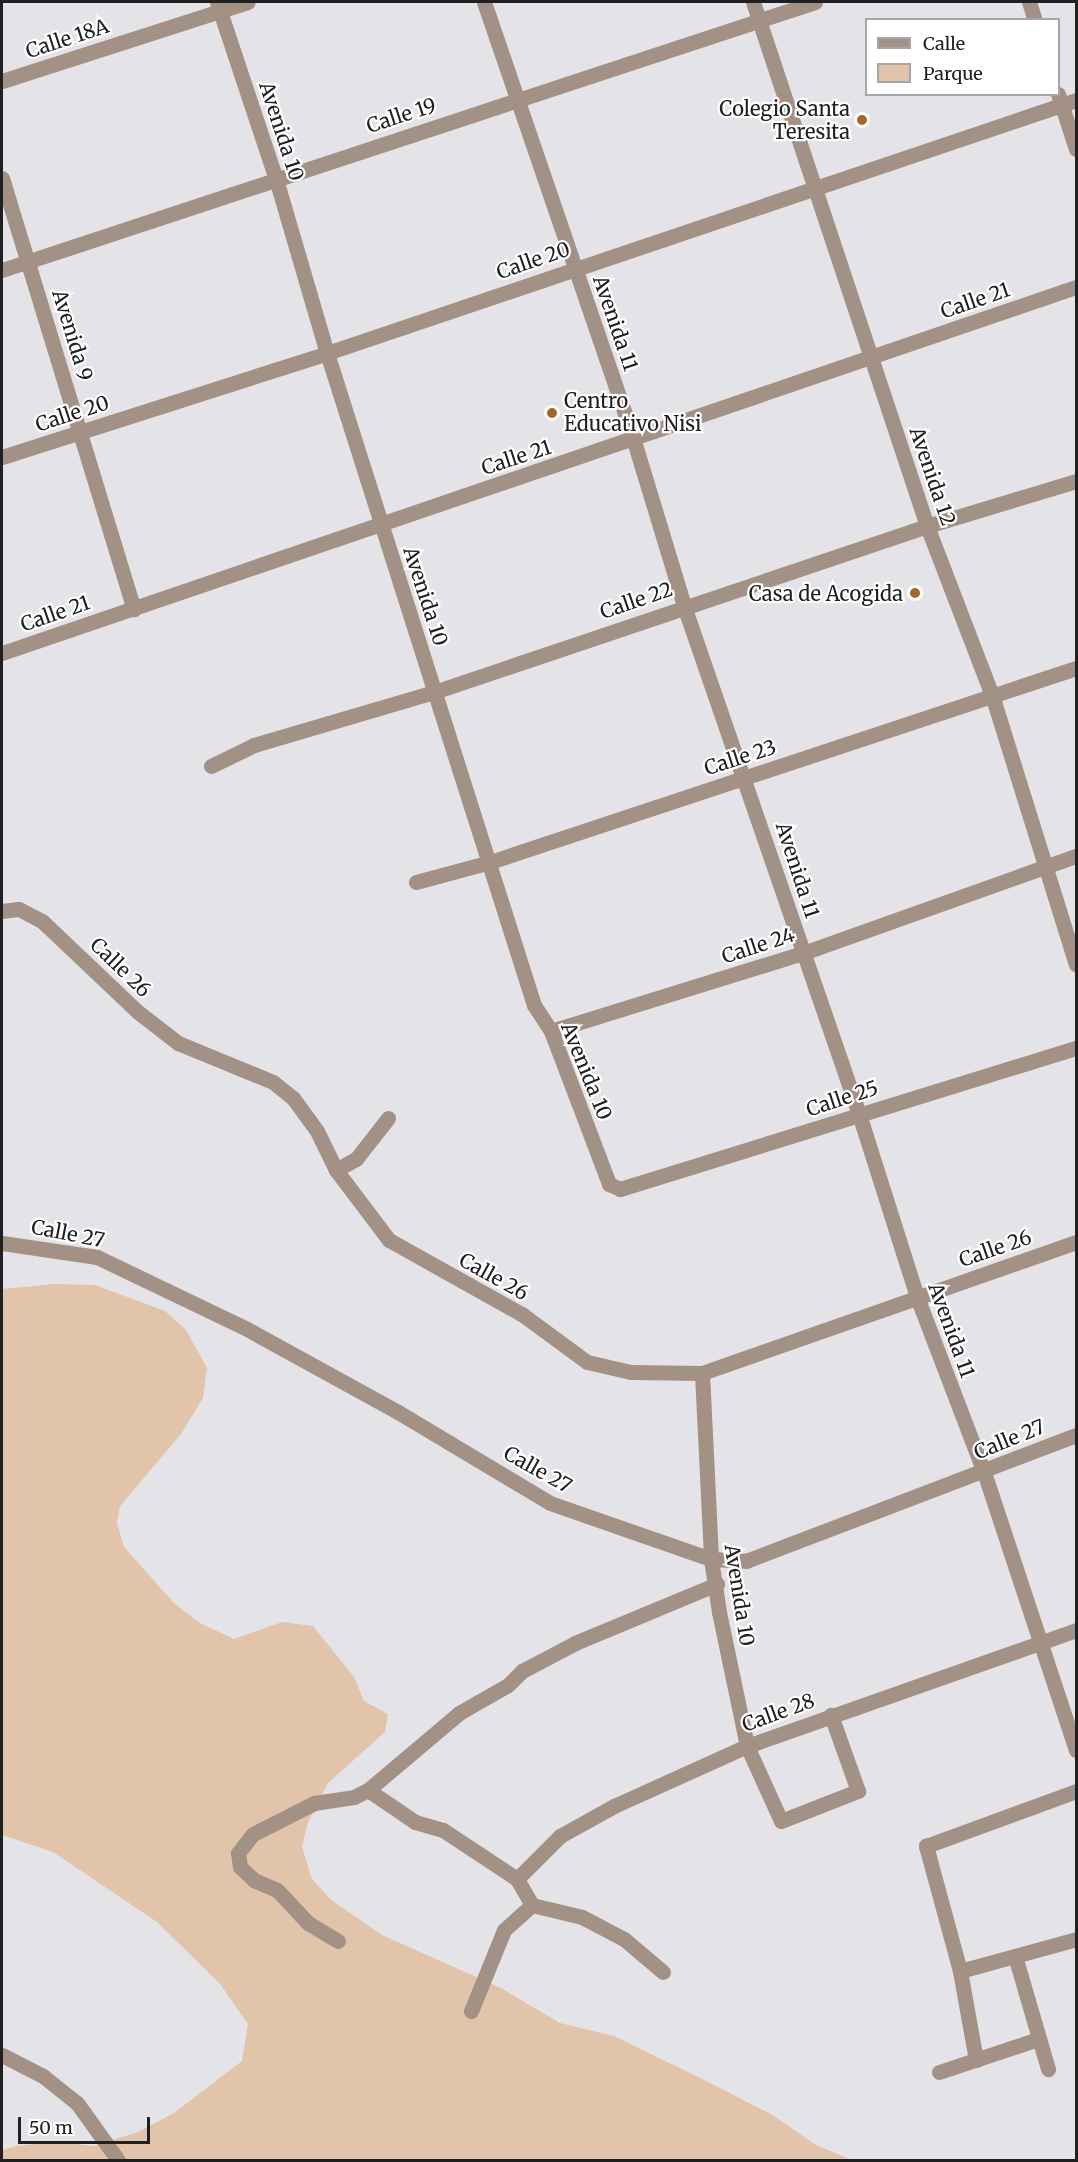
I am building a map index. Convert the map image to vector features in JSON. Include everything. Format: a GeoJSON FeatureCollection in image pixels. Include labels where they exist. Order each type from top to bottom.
{"type":"FeatureCollection","features":[{"type":"Feature","properties":{"kind":"street","name":"Calle 18A"},"geometry":{"type":"LineString","coordinates":[[2,81],[218,6],[248,2]]}},
{"type":"Feature","properties":{"kind":"street","name":"Avenida 11"},"geometry":{"type":"LineString","coordinates":[[484,2],[515,99],[634,441],[684,606],[746,777],[802,953],[859,1114],[917,1297],[984,1472],[1043,1642],[1077,1750]]}},
{"type":"Feature","properties":{"kind":"street","name":"Avenida 12"},"geometry":{"type":"LineString","coordinates":[[753,2],[817,188],[870,358],[927,525],[992,695],[1077,964]]}},
{"type":"Feature","properties":{"kind":"street","name":"Calle 19"},"geometry":{"type":"LineString","coordinates":[[2,270],[815,2]]}},
{"type":"Feature","properties":{"kind":"street"},"geometry":{"type":"LineString","coordinates":[[1029,2],[1034,18]]}},
{"type":"Feature","properties":{"kind":"street","name":"Avenida 10"},"geometry":{"type":"LineString","coordinates":[[218,6],[276,178],[327,353],[487,863],[534,1005],[551,1031],[602,1172],[609,1184],[620,1189]]}},
{"type":"Feature","properties":{"kind":"street"},"geometry":{"type":"LineString","coordinates":[[1066,100],[1077,149]]}},
{"type":"Feature","properties":{"kind":"street","name":"Calle 20"},"geometry":{"type":"LineString","coordinates":[[2,457],[327,353],[817,188],[1066,100]]}},
{"type":"Feature","properties":{"kind":"street","name":"Avenida 9"},"geometry":{"type":"LineString","coordinates":[[2,178],[134,609]]}},
{"type":"Feature","properties":{"kind":"street","name":"Calle 21"},"geometry":{"type":"LineString","coordinates":[[2,653],[381,523],[634,441],[1077,287]]}},
{"type":"Feature","properties":{"kind":"street","name":"Calle 22"},"geometry":{"type":"LineString","coordinates":[[211,766],[254,745],[434,692],[927,525],[1077,481]]}},
{"type":"Feature","properties":{"kind":"street","name":"Calle 23"},"geometry":{"type":"LineString","coordinates":[[416,882],[487,863],[1077,668]]}},
{"type":"Feature","properties":{"kind":"street","name":"Calle 24"},"geometry":{"type":"LineString","coordinates":[[551,1031],[802,953],[1077,856]]}},
{"type":"Feature","properties":{"kind":"street","name":"Calle 26"},"geometry":{"type":"LineString","coordinates":[[2,911],[19,909],[42,921],[138,1012],[178,1043],[273,1082],[293,1098],[317,1131],[336,1170],[397,1246],[523,1315],[587,1362],[631,1372],[702,1373],[1077,1242]]}},
{"type":"Feature","properties":{"kind":"street","name":"Calle 25"},"geometry":{"type":"LineString","coordinates":[[620,1189],[1077,1048]]}},
{"type":"Feature","properties":{"kind":"street"},"geometry":{"type":"LineString","coordinates":[[336,1170],[356,1159],[388,1118]]}},
{"type":"Feature","properties":{"kind":"street","name":"Calle 27"},"geometry":{"type":"LineString","coordinates":[[2,1243],[97,1257],[247,1329],[398,1412],[550,1503],[711,1559],[746,1561],[1077,1435]]}},
{"type":"Feature","properties":{"kind":"street","name":"Avenida 10"},"geometry":{"type":"LineString","coordinates":[[702,1373],[711,1559],[717,1584],[719,1612],[747,1746],[776,1816],[781,1821],[789,1820],[858,1791],[831,1715]]}},
{"type":"Feature","properties":{"kind":"street"},"geometry":{"type":"LineString","coordinates":[[338,1941],[308,1923],[277,1890],[254,1880],[240,1867],[238,1852],[253,1834],[282,1817],[314,1803],[354,1797],[368,1790],[459,1713],[508,1685],[522,1671],[575,1643],[717,1584]]}},
{"type":"Feature","properties":{"kind":"street","name":"Calle 28"},"geometry":{"type":"LineString","coordinates":[[517,1879],[561,1836],[614,1806],[747,1746],[1077,1630]]}},
{"type":"Feature","properties":{"kind":"street"},"geometry":{"type":"LineString","coordinates":[[368,1790],[415,1822],[443,1830],[517,1879],[532,1905],[582,1917],[624,1939],[663,1972]]}},
{"type":"Feature","properties":{"kind":"street"},"geometry":{"type":"LineString","coordinates":[[976,2060],[960,1971],[926,1846],[1077,1791]]}},
{"type":"Feature","properties":{"kind":"street"},"geometry":{"type":"LineString","coordinates":[[471,2012],[504,1930],[532,1905]]}},
{"type":"Feature","properties":{"kind":"street"},"geometry":{"type":"LineString","coordinates":[[960,1971],[1077,1939]]}},
{"type":"Feature","properties":{"kind":"street"},"geometry":{"type":"LineString","coordinates":[[1015,1956],[1048,2069]]}},
{"type":"Feature","properties":{"kind":"street"},"geometry":{"type":"LineString","coordinates":[[939,2073],[1038,2039]]}},
{"type":"Feature","properties":{"kind":"street"},"geometry":{"type":"LineString","coordinates":[[2,2055],[43,2076],[77,2103],[118,2160]]}},
{"type":"Feature","properties":{"kind":"green space"},"geometry":{"type":"Polygon","coordinates":[[[54,1284],[95,1285],[165,1311],[186,1330],[207,1368],[203,1398],[181,1434],[120,1506],[117,1523],[124,1547],[174,1603],[198,1622],[234,1639],[282,1622],[313,1626],[354,1677],[364,1701],[388,1714],[385,1732],[328,1783],[307,1825],[302,1847],[312,1879],[331,1900],[382,1935],[501,1988],[560,2023],[614,2036],[771,2114],[816,2145],[852,2160],[2,2160],[2,2150],[16,2146],[55,2142],[94,2146],[138,2132],[174,2113],[242,2061],[248,2024],[220,1984],[157,1922],[53,1852],[2,1835],[2,1289],[54,1284]]]}},
{"type":"Feature","properties":{"kind":"place","name":"Colegio Santa Teresita"},"geometry":{"type":"Point","coordinates":[862,120]}},
{"type":"Feature","properties":{"kind":"place","name":"Centro Educativo Nisi"},"geometry":{"type":"Point","coordinates":[552,413]}},
{"type":"Feature","properties":{"kind":"place","name":"Casa de Acogida"},"geometry":{"type":"Point","coordinates":[915,593]}}]}
